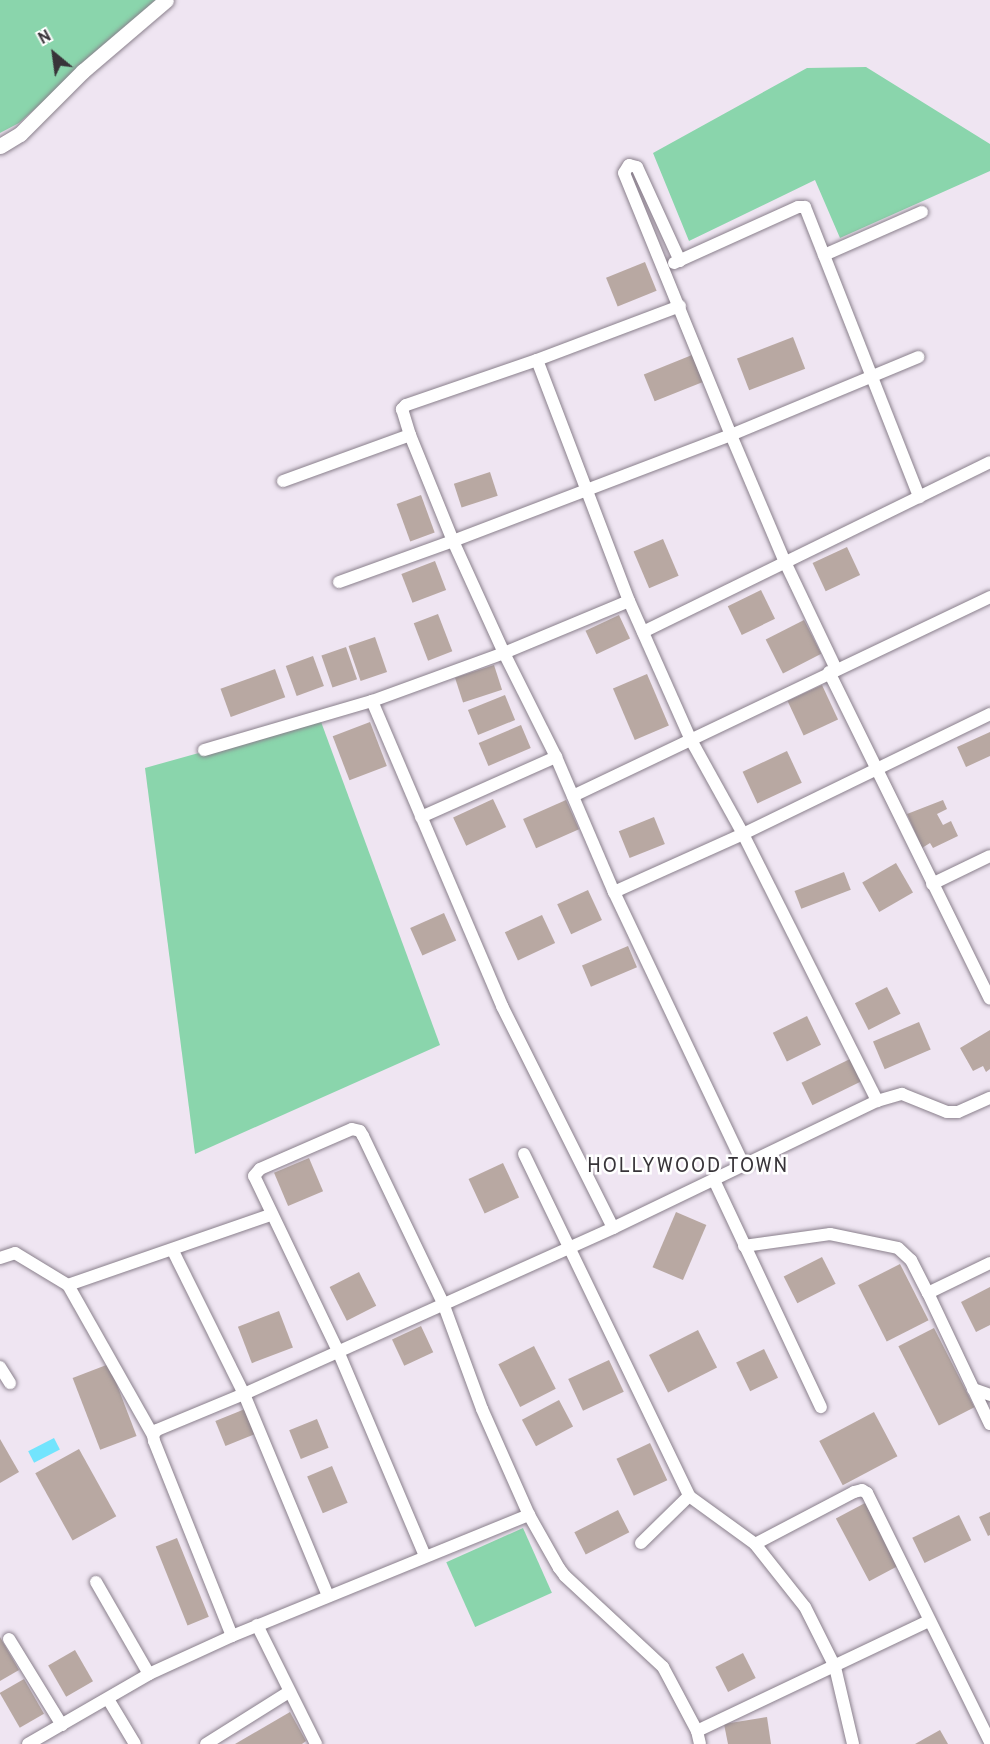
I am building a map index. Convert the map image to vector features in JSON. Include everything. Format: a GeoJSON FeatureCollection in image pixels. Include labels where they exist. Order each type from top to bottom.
{"type":"FeatureCollection","features":[{"type":"Feature","properties":{"kind":"street"},"geometry":{"type":"LineString","coordinates":[[0,146],[20,134],[83,71],[166,0]]}},
{"type":"Feature","properties":{"kind":"street"},"geometry":{"type":"LineString","coordinates":[[680,261],[637,166],[629,165],[624,173],[785,562],[876,770],[990,999]]}},
{"type":"Feature","properties":{"kind":"street"},"geometry":{"type":"LineString","coordinates":[[664,267],[802,206],[807,211],[919,497]]}},
{"type":"Feature","properties":{"kind":"street"},"geometry":{"type":"LineString","coordinates":[[824,255],[922,212]]}},
{"type":"Feature","properties":{"kind":"street"},"geometry":{"type":"LineString","coordinates":[[680,306],[537,360],[404,406],[402,409],[410,435],[453,541],[504,653],[556,757],[614,892],[744,1167]]}},
{"type":"Feature","properties":{"kind":"street"},"geometry":{"type":"LineString","coordinates":[[339,582],[731,435],[918,357]]}},
{"type":"Feature","properties":{"kind":"street"},"geometry":{"type":"LineString","coordinates":[[537,360],[629,601],[691,740],[743,834],[877,1101]]}},
{"type":"Feature","properties":{"kind":"street"},"geometry":{"type":"LineString","coordinates":[[283,481],[410,435]]}},
{"type":"Feature","properties":{"kind":"street"},"geometry":{"type":"LineString","coordinates":[[643,632],[990,462]]}},
{"type":"Feature","properties":{"kind":"street"},"geometry":{"type":"LineString","coordinates":[[573,796],[990,597]]}},
{"type":"Feature","properties":{"kind":"street"},"geometry":{"type":"LineString","coordinates":[[204,750],[372,701],[504,653],[629,601]]}},
{"type":"Feature","properties":{"kind":"street"},"geometry":{"type":"LineString","coordinates":[[372,701],[502,1006],[613,1228]]}},
{"type":"Feature","properties":{"kind":"street"},"geometry":{"type":"LineString","coordinates":[[614,892],[743,834],[990,714]]}},
{"type":"Feature","properties":{"kind":"street"},"geometry":{"type":"LineString","coordinates":[[421,817],[556,757]]}},
{"type":"Feature","properties":{"kind":"street"},"geometry":{"type":"LineString","coordinates":[[932,884],[990,856]]}},
{"type":"Feature","properties":{"kind":"street"},"geometry":{"type":"LineString","coordinates":[[153,1435],[157,1430],[244,1394],[613,1228],[744,1167],[877,1101],[902,1094],[946,1112],[958,1112],[990,1098]]}},
{"type":"Feature","properties":{"kind":"street"},"geometry":{"type":"LineString","coordinates":[[425,1556],[338,1351],[255,1180],[256,1172],[348,1130],[360,1131],[443,1303],[482,1408],[530,1515],[565,1576],[663,1667],[699,1738],[834,1667],[929,1621]]}},
{"type":"Feature","properties":{"kind":"street"},"geometry":{"type":"LineString","coordinates":[[524,1154],[689,1496],[755,1545],[806,1607],[834,1667],[853,1744]]}},
{"type":"Feature","properties":{"kind":"street"},"geometry":{"type":"LineString","coordinates":[[714,1180],[821,1407]]}},
{"type":"Feature","properties":{"kind":"street"},"geometry":{"type":"LineString","coordinates":[[68,1285],[173,1251],[270,1215]]}},
{"type":"Feature","properties":{"kind":"street"},"geometry":{"type":"LineString","coordinates":[[744,1246],[830,1234],[898,1248],[910,1260],[928,1293],[990,1425]]}},
{"type":"Feature","properties":{"kind":"street"},"geometry":{"type":"LineString","coordinates":[[173,1251],[244,1394],[328,1596]]}},
{"type":"Feature","properties":{"kind":"street"},"geometry":{"type":"LineString","coordinates":[[0,1258],[15,1253],[68,1285],[153,1435],[232,1636]]}},
{"type":"Feature","properties":{"kind":"street"},"geometry":{"type":"LineString","coordinates":[[928,1293],[990,1263]]}},
{"type":"Feature","properties":{"kind":"street"},"geometry":{"type":"LineString","coordinates":[[0,1367],[10,1383]]}},
{"type":"Feature","properties":{"kind":"street"},"geometry":{"type":"LineString","coordinates":[[973,1389],[990,1395]]}},
{"type":"Feature","properties":{"kind":"street"},"geometry":{"type":"LineString","coordinates":[[755,1545],[854,1492],[862,1490],[870,1497],[990,1742]]}},
{"type":"Feature","properties":{"kind":"street"},"geometry":{"type":"LineString","coordinates":[[641,1542],[689,1496]]}},
{"type":"Feature","properties":{"kind":"street"},"geometry":{"type":"LineString","coordinates":[[28,1744],[149,1674],[232,1636],[530,1515]]}},
{"type":"Feature","properties":{"kind":"street"},"geometry":{"type":"LineString","coordinates":[[96,1582],[149,1674]]}},
{"type":"Feature","properties":{"kind":"street"},"geometry":{"type":"LineString","coordinates":[[257,1625],[316,1744]]}},
{"type":"Feature","properties":{"kind":"street"},"geometry":{"type":"LineString","coordinates":[[9,1639],[62,1725]]}},
{"type":"Feature","properties":{"kind":"street"},"geometry":{"type":"LineString","coordinates":[[206,1744],[290,1692]]}},
{"type":"Feature","properties":{"kind":"street"},"geometry":{"type":"LineString","coordinates":[[108,1699],[135,1744]]}},
{"type":"Feature","properties":{"kind":"green space"},"geometry":{"type":"Polygon","coordinates":[[[0,0],[158,0],[19,123],[0,133],[0,0]]]}},
{"type":"Feature","properties":{"kind":"green space"},"geometry":{"type":"Polygon","coordinates":[[[866,67],[990,144],[990,171],[840,238],[815,180],[689,241],[653,153],[807,68],[866,67]]]}},
{"type":"Feature","properties":{"kind":"green space"},"geometry":{"type":"Polygon","coordinates":[[[320,719],[440,1045],[195,1154],[145,768],[320,719]]]}},
{"type":"Feature","properties":{"kind":"green space"},"geometry":{"type":"Polygon","coordinates":[[[523,1528],[552,1593],[475,1627],[446,1562],[523,1528]]]}},
{"type":"Feature","properties":{"kind":"water"},"geometry":{"type":"Polygon","coordinates":[[[54,1438],[60,1450],[34,1463],[28,1451],[54,1438]]]}},
{"type":"Feature","properties":{"kind":"building"},"geometry":{"type":"Polygon","coordinates":[[[645,262],[657,291],[618,306],[606,278],[645,262]]]}},
{"type":"Feature","properties":{"kind":"building"},"geometry":{"type":"Polygon","coordinates":[[[793,337],[805,369],[749,390],[737,359],[793,337]]]}},
{"type":"Feature","properties":{"kind":"building"},"geometry":{"type":"Polygon","coordinates":[[[692,355],[703,382],[655,401],[644,374],[692,355]]]}},
{"type":"Feature","properties":{"kind":"building"},"geometry":{"type":"Polygon","coordinates":[[[490,472],[498,496],[462,508],[454,484],[490,472]]]}},
{"type":"Feature","properties":{"kind":"building"},"geometry":{"type":"Polygon","coordinates":[[[421,495],[435,533],[410,541],[397,504],[421,495]]]}},
{"type":"Feature","properties":{"kind":"building"},"geometry":{"type":"Polygon","coordinates":[[[663,539],[679,576],[649,588],[634,552],[663,539]]]}},
{"type":"Feature","properties":{"kind":"building"},"geometry":{"type":"Polygon","coordinates":[[[847,547],[860,575],[826,591],[813,563],[847,547]]]}},
{"type":"Feature","properties":{"kind":"building"},"geometry":{"type":"Polygon","coordinates":[[[435,561],[446,590],[413,603],[401,574],[435,561]]]}},
{"type":"Feature","properties":{"kind":"building"},"geometry":{"type":"Polygon","coordinates":[[[761,590],[775,619],[742,635],[728,606],[761,590]]]}},
{"type":"Feature","properties":{"kind":"building"},"geometry":{"type":"Polygon","coordinates":[[[438,614],[452,651],[428,661],[414,623],[438,614]]]}},
{"type":"Feature","properties":{"kind":"building"},"geometry":{"type":"Polygon","coordinates":[[[619,615],[630,639],[596,654],[585,631],[619,615]]]}},
{"type":"Feature","properties":{"kind":"building"},"geometry":{"type":"Polygon","coordinates":[[[804,620],[821,654],[783,673],[766,640],[804,620]]]}},
{"type":"Feature","properties":{"kind":"building"},"geometry":{"type":"Polygon","coordinates":[[[375,637],[387,672],[361,681],[349,646],[375,637]]]}},
{"type":"Feature","properties":{"kind":"building"},"geometry":{"type":"Polygon","coordinates":[[[346,647],[357,679],[332,688],[321,655],[346,647]]]}},
{"type":"Feature","properties":{"kind":"building"},"geometry":{"type":"Polygon","coordinates":[[[313,656],[324,686],[297,696],[286,666],[313,656]]]}},
{"type":"Feature","properties":{"kind":"building"},"geometry":{"type":"Polygon","coordinates":[[[494,665],[502,690],[463,702],[455,678],[494,665]]]}},
{"type":"Feature","properties":{"kind":"building"},"geometry":{"type":"Polygon","coordinates":[[[275,669],[285,697],[231,717],[220,689],[275,669]]]}},
{"type":"Feature","properties":{"kind":"building"},"geometry":{"type":"Polygon","coordinates":[[[647,674],[669,726],[635,740],[613,688],[647,674]]]}},
{"type":"Feature","properties":{"kind":"building"},"geometry":{"type":"Polygon","coordinates":[[[822,685],[838,719],[804,735],[788,701],[822,685]]]}},
{"type":"Feature","properties":{"kind":"building"},"geometry":{"type":"Polygon","coordinates":[[[505,695],[515,720],[478,735],[468,710],[505,695]]]}},
{"type":"Feature","properties":{"kind":"building"},"geometry":{"type":"Polygon","coordinates":[[[370,722],[387,766],[350,780],[333,736],[370,722]]]}},
{"type":"Feature","properties":{"kind":"building"},"geometry":{"type":"Polygon","coordinates":[[[521,725],[531,748],[488,766],[479,743],[521,725]]]}},
{"type":"Feature","properties":{"kind":"building"},"geometry":{"type":"Polygon","coordinates":[[[990,732],[990,756],[966,767],[957,747],[990,732]]]}},
{"type":"Feature","properties":{"kind":"building"},"geometry":{"type":"Polygon","coordinates":[[[787,751],[802,783],[757,803],[743,772],[787,751]]]}},
{"type":"Feature","properties":{"kind":"building"},"geometry":{"type":"Polygon","coordinates":[[[493,799],[506,827],[466,846],[453,818],[493,799]]]}},
{"type":"Feature","properties":{"kind":"building"},"geometry":{"type":"Polygon","coordinates":[[[566,800],[579,829],[536,848],[523,819],[566,800]]]}},
{"type":"Feature","properties":{"kind":"building"},"geometry":{"type":"Polygon","coordinates":[[[943,800],[947,809],[937,814],[943,825],[951,821],[958,836],[933,848],[930,843],[922,848],[907,814],[943,800]]]}},
{"type":"Feature","properties":{"kind":"building"},"geometry":{"type":"Polygon","coordinates":[[[654,817],[665,844],[630,858],[619,831],[654,817]]]}},
{"type":"Feature","properties":{"kind":"building"},"geometry":{"type":"Polygon","coordinates":[[[896,863],[913,892],[879,912],[862,882],[896,863]]]}},
{"type":"Feature","properties":{"kind":"building"},"geometry":{"type":"Polygon","coordinates":[[[844,872],[851,890],[801,909],[795,891],[844,872]]]}},
{"type":"Feature","properties":{"kind":"building"},"geometry":{"type":"Polygon","coordinates":[[[588,890],[602,920],[571,934],[557,904],[588,890]]]}},
{"type":"Feature","properties":{"kind":"building"},"geometry":{"type":"Polygon","coordinates":[[[444,913],[456,940],[422,955],[410,928],[444,913]]]}},
{"type":"Feature","properties":{"kind":"building"},"geometry":{"type":"Polygon","coordinates":[[[542,915],[555,943],[518,960],[505,932],[542,915]]]}},
{"type":"Feature","properties":{"kind":"building"},"geometry":{"type":"Polygon","coordinates":[[[628,946],[637,967],[591,987],[582,966],[628,946]]]}},
{"type":"Feature","properties":{"kind":"building"},"geometry":{"type":"Polygon","coordinates":[[[887,987],[901,1014],[869,1030],[855,1003],[887,987]]]}},
{"type":"Feature","properties":{"kind":"building"},"geometry":{"type":"Polygon","coordinates":[[[807,1016],[821,1045],[787,1061],[773,1033],[807,1016]]]}},
{"type":"Feature","properties":{"kind":"building"},"geometry":{"type":"Polygon","coordinates":[[[919,1022],[931,1050],[885,1069],[873,1042],[919,1022]]]}},
{"type":"Feature","properties":{"kind":"building"},"geometry":{"type":"Polygon","coordinates":[[[990,1030],[990,1069],[986,1072],[983,1066],[973,1071],[960,1048],[990,1030]]]}},
{"type":"Feature","properties":{"kind":"building"},"geometry":{"type":"Polygon","coordinates":[[[850,1059],[861,1081],[812,1105],[801,1083],[850,1059]]]}},
{"type":"Feature","properties":{"kind":"building"},"geometry":{"type":"Polygon","coordinates":[[[309,1158],[323,1191],[288,1206],[274,1173],[309,1158]]]}},
{"type":"Feature","properties":{"kind":"building"},"geometry":{"type":"Polygon","coordinates":[[[503,1163],[519,1197],[485,1213],[469,1179],[503,1163]]]}},
{"type":"Feature","properties":{"kind":"building"},"geometry":{"type":"Polygon","coordinates":[[[676,1212],[706,1225],[683,1280],[653,1267],[676,1212]]]}},
{"type":"Feature","properties":{"kind":"building"},"geometry":{"type":"Polygon","coordinates":[[[822,1257],[836,1284],[797,1303],[784,1277],[822,1257]]]}},
{"type":"Feature","properties":{"kind":"building"},"geometry":{"type":"Polygon","coordinates":[[[900,1264],[929,1320],[887,1341],[858,1285],[900,1264]]]}},
{"type":"Feature","properties":{"kind":"building"},"geometry":{"type":"Polygon","coordinates":[[[359,1272],[376,1306],[347,1321],[330,1287],[359,1272]]]}},
{"type":"Feature","properties":{"kind":"building"},"geometry":{"type":"Polygon","coordinates":[[[990,1287],[990,1325],[976,1332],[961,1302],[990,1287]]]}},
{"type":"Feature","properties":{"kind":"building"},"geometry":{"type":"Polygon","coordinates":[[[279,1311],[293,1347],[252,1363],[238,1327],[279,1311]]]}},
{"type":"Feature","properties":{"kind":"building"},"geometry":{"type":"Polygon","coordinates":[[[421,1326],[433,1352],[404,1366],[392,1340],[421,1326]]]}},
{"type":"Feature","properties":{"kind":"building"},"geometry":{"type":"Polygon","coordinates":[[[934,1328],[974,1407],[939,1425],[898,1346],[934,1328]]]}},
{"type":"Feature","properties":{"kind":"building"},"geometry":{"type":"Polygon","coordinates":[[[698,1330],[717,1367],[668,1392],[649,1355],[698,1330]]]}},
{"type":"Feature","properties":{"kind":"building"},"geometry":{"type":"Polygon","coordinates":[[[534,1346],[556,1389],[520,1407],[498,1364],[534,1346]]]}},
{"type":"Feature","properties":{"kind":"building"},"geometry":{"type":"Polygon","coordinates":[[[764,1349],[778,1378],[750,1391],[736,1363],[764,1349]]]}},
{"type":"Feature","properties":{"kind":"building"},"geometry":{"type":"Polygon","coordinates":[[[609,1360],[624,1392],[583,1411],[568,1379],[609,1360]]]}},
{"type":"Feature","properties":{"kind":"building"},"geometry":{"type":"Polygon","coordinates":[[[109,1364],[137,1436],[100,1450],[73,1378],[109,1364]]]}},
{"type":"Feature","properties":{"kind":"building"},"geometry":{"type":"Polygon","coordinates":[[[559,1400],[573,1426],[536,1446],[522,1420],[559,1400]]]}},
{"type":"Feature","properties":{"kind":"building"},"geometry":{"type":"Polygon","coordinates":[[[245,1409],[255,1434],[225,1446],[215,1421],[245,1409]]]}},
{"type":"Feature","properties":{"kind":"building"},"geometry":{"type":"Polygon","coordinates":[[[874,1412],[897,1456],[843,1485],[819,1441],[874,1412]]]}},
{"type":"Feature","properties":{"kind":"building"},"geometry":{"type":"Polygon","coordinates":[[[317,1419],[329,1448],[301,1459],[289,1430],[317,1419]]]}},
{"type":"Feature","properties":{"kind":"building"},"geometry":{"type":"Polygon","coordinates":[[[0,1439],[19,1472],[0,1483],[0,1439]]]}},
{"type":"Feature","properties":{"kind":"building"},"geometry":{"type":"Polygon","coordinates":[[[650,1443],[667,1480],[634,1496],[616,1459],[650,1443]]]}},
{"type":"Feature","properties":{"kind":"building"},"geometry":{"type":"Polygon","coordinates":[[[79,1449],[116,1516],[73,1541],[35,1473],[79,1449]]]}},
{"type":"Feature","properties":{"kind":"building"},"geometry":{"type":"Polygon","coordinates":[[[332,1466],[348,1503],[323,1513],[307,1477],[332,1466]]]}},
{"type":"Feature","properties":{"kind":"building"},"geometry":{"type":"Polygon","coordinates":[[[865,1503],[898,1566],[869,1581],[836,1518],[865,1503]]]}},
{"type":"Feature","properties":{"kind":"building"},"geometry":{"type":"Polygon","coordinates":[[[618,1510],[629,1532],[586,1555],[574,1532],[618,1510]]]}},
{"type":"Feature","properties":{"kind":"building"},"geometry":{"type":"Polygon","coordinates":[[[990,1512],[990,1535],[988,1536],[979,1517],[990,1512]]]}},
{"type":"Feature","properties":{"kind":"building"},"geometry":{"type":"Polygon","coordinates":[[[959,1515],[971,1540],[925,1563],[912,1538],[959,1515]]]}},
{"type":"Feature","properties":{"kind":"building"},"geometry":{"type":"Polygon","coordinates":[[[177,1538],[209,1617],[188,1625],[156,1547],[177,1538]]]}},
{"type":"Feature","properties":{"kind":"building"},"geometry":{"type":"Polygon","coordinates":[[[0,1637],[19,1670],[0,1681],[0,1637]]]}},
{"type":"Feature","properties":{"kind":"building"},"geometry":{"type":"Polygon","coordinates":[[[75,1650],[93,1681],[66,1697],[48,1666],[75,1650]]]}},
{"type":"Feature","properties":{"kind":"building"},"geometry":{"type":"Polygon","coordinates":[[[743,1653],[756,1678],[728,1692],[715,1667],[743,1653]]]}},
{"type":"Feature","properties":{"kind":"building"},"geometry":{"type":"Polygon","coordinates":[[[24,1679],[44,1714],[20,1728],[0,1693],[24,1679]]]}},
{"type":"Feature","properties":{"kind":"building"},"geometry":{"type":"Polygon","coordinates":[[[290,1712],[306,1741],[302,1744],[235,1744],[290,1712]]]}},
{"type":"Feature","properties":{"kind":"building"},"geometry":{"type":"Polygon","coordinates":[[[767,1717],[771,1744],[728,1744],[724,1724],[767,1717]]]}},
{"type":"Feature","properties":{"kind":"building"},"geometry":{"type":"Polygon","coordinates":[[[940,1730],[948,1744],[915,1744],[940,1730]]]}},
{"type":"Feature","properties":{"kind":"district","name":"HOLLYWOOD TOWN"},"geometry":{"type":"Point","coordinates":[688,1167]}}]}
